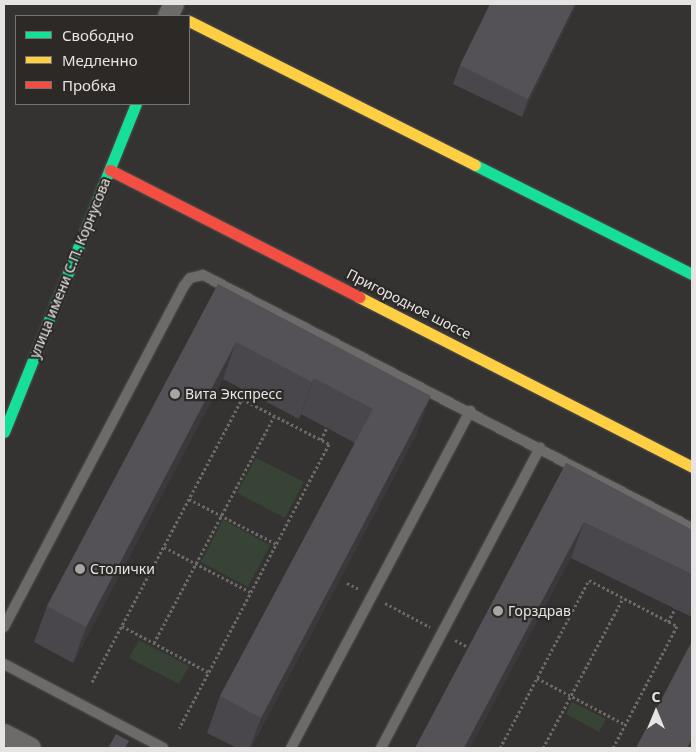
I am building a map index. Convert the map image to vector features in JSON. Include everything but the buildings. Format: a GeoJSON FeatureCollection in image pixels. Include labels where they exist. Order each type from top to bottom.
{"type":"FeatureCollection","features":[{"type":"Feature","properties":{"kind":"street"},"geometry":{"type":"LineString","coordinates":[[190,22],[692,274]]}},
{"type":"Feature","properties":{"kind":"street","name":"улица имени С.П. Корнусова"},"geometry":{"type":"LineString","coordinates":[[4,432],[136,105]]}},
{"type":"Feature","properties":{"kind":"street","name":"Пригородное шоссе"},"geometry":{"type":"LineString","coordinates":[[110,170],[692,467]]}},
{"type":"Feature","properties":{"kind":"street"},"geometry":{"type":"LineString","coordinates":[[4,734],[31,748]]}},
{"type":"Feature","properties":{"kind":"lane"},"geometry":{"type":"LineString","coordinates":[[4,627],[190,278],[203,275],[218,278],[692,528]]}},
{"type":"Feature","properties":{"kind":"lane"},"geometry":{"type":"LineString","coordinates":[[291,748],[470,411]]}},
{"type":"Feature","properties":{"kind":"lane"},"geometry":{"type":"LineString","coordinates":[[381,748],[540,448]]}},
{"type":"Feature","properties":{"kind":"lane"},"geometry":{"type":"LineString","coordinates":[[4,664],[163,748]]}},
{"type":"Feature","properties":{"kind":"path"},"geometry":{"type":"LineString","coordinates":[[92,682],[242,399],[329,444],[179,728]]}},
{"type":"Feature","properties":{"kind":"path"},"geometry":{"type":"LineString","coordinates":[[154,643],[274,416]]}},
{"type":"Feature","properties":{"kind":"path"},"geometry":{"type":"LineString","coordinates":[[320,440],[331,420]]}},
{"type":"Feature","properties":{"kind":"path"},"geometry":{"type":"LineString","coordinates":[[189,499],[276,544]]}},
{"type":"Feature","properties":{"kind":"path"},"geometry":{"type":"LineString","coordinates":[[164,547],[250,592]]}},
{"type":"Feature","properties":{"kind":"path"},"geometry":{"type":"LineString","coordinates":[[500,748],[589,580],[678,626],[613,748]]}},
{"type":"Feature","properties":{"kind":"path"},"geometry":{"type":"LineString","coordinates":[[347,583],[466,646]]}},
{"type":"Feature","properties":{"kind":"path"},"geometry":{"type":"LineString","coordinates":[[543,748],[622,598]]}},
{"type":"Feature","properties":{"kind":"path"},"geometry":{"type":"LineString","coordinates":[[668,622],[680,600]]}},
{"type":"Feature","properties":{"kind":"path"},"geometry":{"type":"LineString","coordinates":[[122,626],[208,672]]}},
{"type":"Feature","properties":{"kind":"path"},"geometry":{"type":"LineString","coordinates":[[537,678],[626,725]]}},
{"type":"Feature","properties":{"kind":"green space"},"geometry":{"type":"Polygon","coordinates":[[[256,458],[304,482],[285,518],[237,493],[256,458]]]}},
{"type":"Feature","properties":{"kind":"green space"},"geometry":{"type":"Polygon","coordinates":[[[223,520],[270,545],[248,587],[201,562],[223,520]]]}},
{"type":"Feature","properties":{"kind":"green space"},"geometry":{"type":"Polygon","coordinates":[[[139,640],[189,666],[179,684],[129,658],[139,640]]]}},
{"type":"Feature","properties":{"kind":"green space"},"geometry":{"type":"Polygon","coordinates":[[[572,702],[606,719],[599,732],[566,714],[572,702]]]}},
{"type":"Feature","properties":{"kind":"traffic: fast"},"geometry":{"type":"LineString","coordinates":[[4,432],[136,105]]}},
{"type":"Feature","properties":{"kind":"traffic: fast"},"geometry":{"type":"LineString","coordinates":[[475,165],[692,274]]}},
{"type":"Feature","properties":{"kind":"traffic: slow"},"geometry":{"type":"LineString","coordinates":[[190,22],[475,165]]}},
{"type":"Feature","properties":{"kind":"traffic: slow"},"geometry":{"type":"LineString","coordinates":[[359,297],[692,467]]}},
{"type":"Feature","properties":{"kind":"traffic: jam"},"geometry":{"type":"LineString","coordinates":[[110,170],[359,297]]}},
{"type":"Feature","properties":{"kind":"place","name":"Вита Экспресс"},"geometry":{"type":"Point","coordinates":[175,394]}},
{"type":"Feature","properties":{"kind":"place","name":"Столички"},"geometry":{"type":"Point","coordinates":[80,569]}},
{"type":"Feature","properties":{"kind":"place","name":"Горздрав"},"geometry":{"type":"Point","coordinates":[498,611]}}]}
